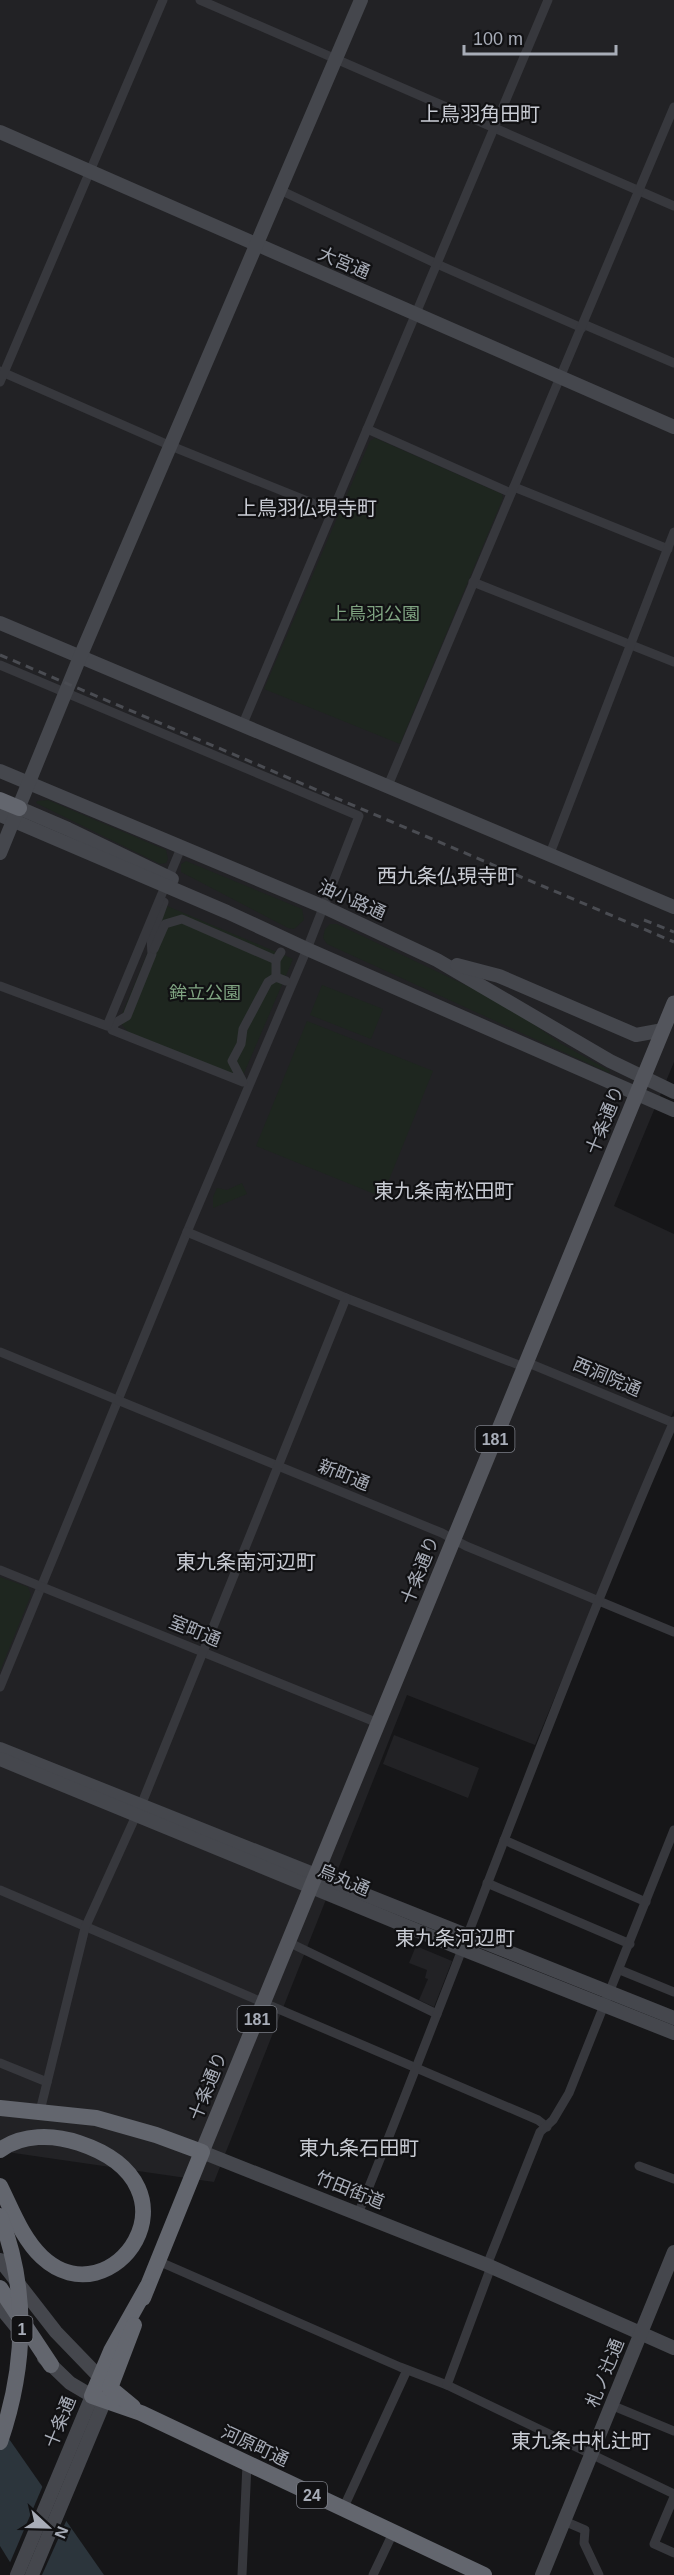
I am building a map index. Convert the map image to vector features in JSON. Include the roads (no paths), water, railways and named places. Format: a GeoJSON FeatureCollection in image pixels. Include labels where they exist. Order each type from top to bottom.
{"type":"FeatureCollection","features":[{"type":"Feature","properties":{"kind":"highway"},"geometry":{"type":"LineString","coordinates":[[0,800],[16,814]]}},
{"type":"Feature","properties":{"kind":"highway","name":"竹田街道"},"geometry":{"type":"LineString","coordinates":[[0,2108],[96,2118],[156,2135],[202,2152]]}},
{"type":"Feature","properties":{"kind":"highway"},"geometry":{"type":"LineString","coordinates":[[0,2150],[16,2141],[44,2137],[67,2140],[98,2151],[123,2168],[135,2182],[142,2199],[144,2214],[138,2236],[121,2259],[97,2272],[75,2272],[54,2265],[36,2251],[0,2186]]}},
{"type":"Feature","properties":{"kind":"highway","name":"十条通"},"geometry":{"type":"LineString","coordinates":[[102,2391],[202,2152]]}},
{"type":"Feature","properties":{"kind":"highway","name":"1"},"geometry":{"type":"LineString","coordinates":[[0,2216],[16,2269],[22,2319],[19,2369],[0,2442]]}},
{"type":"Feature","properties":{"kind":"highway","name":"1"},"geometry":{"type":"LineString","coordinates":[[0,2243],[10,2279],[13,2316],[10,2359],[0,2411]]}},
{"type":"Feature","properties":{"kind":"highway"},"geometry":{"type":"LineString","coordinates":[[0,2288],[51,2365]]}},
{"type":"Feature","properties":{"kind":"highway","name":"河原町通"},"geometry":{"type":"LineString","coordinates":[[102,2391],[141,2413],[484,2575]]}},
{"type":"Feature","properties":{"kind":"main road","name":"十条通り"},"geometry":{"type":"LineString","coordinates":[[202,2152],[674,1003]]}},
{"type":"Feature","properties":{"kind":"street"},"geometry":{"type":"LineString","coordinates":[[163,0],[91,172],[1,375],[332,511]]}},
{"type":"Feature","properties":{"kind":"street"},"geometry":{"type":"LineString","coordinates":[[200,0],[674,206]]}},
{"type":"Feature","properties":{"kind":"street"},"geometry":{"type":"LineString","coordinates":[[0,853],[80,657],[282,190],[361,0]]}},
{"type":"Feature","properties":{"kind":"street"},"geometry":{"type":"LineString","coordinates":[[242,726],[548,0]]}},
{"type":"Feature","properties":{"kind":"street"},"geometry":{"type":"LineString","coordinates":[[387,788],[674,107]]}},
{"type":"Feature","properties":{"kind":"street","name":"大宮通"},"geometry":{"type":"LineString","coordinates":[[0,132],[674,428]]}},
{"type":"Feature","properties":{"kind":"street"},"geometry":{"type":"LineString","coordinates":[[282,190],[437,264],[674,363]]}},
{"type":"Feature","properties":{"kind":"street"},"geometry":{"type":"LineString","coordinates":[[367,429],[513,490],[668,549]]}},
{"type":"Feature","properties":{"kind":"street"},"geometry":{"type":"LineString","coordinates":[[549,856],[674,532]]}},
{"type":"Feature","properties":{"kind":"street"},"geometry":{"type":"LineString","coordinates":[[473,582],[674,662]]}},
{"type":"Feature","properties":{"kind":"street"},"geometry":{"type":"LineString","coordinates":[[0,623],[674,907]]}},
{"type":"Feature","properties":{"kind":"street"},"geometry":{"type":"LineString","coordinates":[[0,665],[359,816],[307,950],[187,1232],[0,1687]]}},
{"type":"Feature","properties":{"kind":"street","name":"油小路通"},"geometry":{"type":"LineString","coordinates":[[0,771],[324,907],[437,960],[610,1061],[674,1092]]}},
{"type":"Feature","properties":{"kind":"street"},"geometry":{"type":"LineString","coordinates":[[0,814],[16,814],[68,829],[167,882],[307,950],[674,1110]]}},
{"type":"Feature","properties":{"kind":"street"},"geometry":{"type":"LineString","coordinates":[[0,986],[107,1026],[181,848]]}},
{"type":"Feature","properties":{"kind":"street"},"geometry":{"type":"LineString","coordinates":[[152,954],[152,938],[164,902]]}},
{"type":"Feature","properties":{"kind":"street"},"geometry":{"type":"LineString","coordinates":[[182,919],[279,956],[276,977],[268,982],[243,1029],[241,1044],[232,1061],[243,1082],[112,1030],[115,1023],[127,1016],[152,954],[165,924],[182,919]]}},
{"type":"Feature","properties":{"kind":"street"},"geometry":{"type":"LineString","coordinates":[[437,960],[499,976],[636,1035],[663,1030]]}},
{"type":"Feature","properties":{"kind":"street"},"geometry":{"type":"LineString","coordinates":[[276,977],[286,981]]}},
{"type":"Feature","properties":{"kind":"street","name":"西洞院通"},"geometry":{"type":"LineString","coordinates":[[187,1232],[346,1298],[674,1422]]}},
{"type":"Feature","properties":{"kind":"street"},"geometry":{"type":"LineString","coordinates":[[40,2111],[85,1928],[138,1810],[346,1298]]}},
{"type":"Feature","properties":{"kind":"street","name":"新町通"},"geometry":{"type":"LineString","coordinates":[[0,1352],[278,1465],[674,1632]]}},
{"type":"Feature","properties":{"kind":"street"},"geometry":{"type":"LineString","coordinates":[[358,2214],[417,2068],[597,1599],[674,1422]]}},
{"type":"Feature","properties":{"kind":"street","name":"室町通"},"geometry":{"type":"LineString","coordinates":[[0,1570],[378,1723]]}},
{"type":"Feature","properties":{"kind":"street","name":"烏丸通"},"geometry":{"type":"LineString","coordinates":[[0,1749],[138,1810]]}},
{"type":"Feature","properties":{"kind":"street","name":"烏丸通"},"geometry":{"type":"LineString","coordinates":[[0,1759],[138,1810],[314,1880],[467,1934],[674,2033]]}},
{"type":"Feature","properties":{"kind":"street"},"geometry":{"type":"LineString","coordinates":[[447,2385],[540,2132],[561,2110],[569,2093],[672,1843],[674,1830]]}},
{"type":"Feature","properties":{"kind":"street"},"geometry":{"type":"LineString","coordinates":[[504,1840],[646,1902]]}},
{"type":"Feature","properties":{"kind":"street","name":"烏丸通"},"geometry":{"type":"LineString","coordinates":[[314,1880],[462,1949],[607,1999],[674,2018]]}},
{"type":"Feature","properties":{"kind":"street"},"geometry":{"type":"LineString","coordinates":[[487,1883],[630,1944]]}},
{"type":"Feature","properties":{"kind":"street"},"geometry":{"type":"LineString","coordinates":[[0,1890],[538,2120],[547,2127]]}},
{"type":"Feature","properties":{"kind":"street"},"geometry":{"type":"LineString","coordinates":[[288,1942],[437,2014]]}},
{"type":"Feature","properties":{"kind":"street"},"geometry":{"type":"LineString","coordinates":[[620,1970],[674,1992]]}},
{"type":"Feature","properties":{"kind":"street"},"geometry":{"type":"LineString","coordinates":[[0,2062],[47,2082]]}},
{"type":"Feature","properties":{"kind":"street","name":"竹田街道"},"geometry":{"type":"LineString","coordinates":[[202,2152],[489,2266],[674,2348]]}},
{"type":"Feature","properties":{"kind":"street"},"geometry":{"type":"LineString","coordinates":[[639,2166],[674,2179]]}},
{"type":"Feature","properties":{"kind":"street","name":"札ノ辻通"},"geometry":{"type":"LineString","coordinates":[[542,2575],[641,2333],[669,2276],[674,2252]]}},
{"type":"Feature","properties":{"kind":"street"},"geometry":{"type":"LineString","coordinates":[[0,2260],[102,2391]]}},
{"type":"Feature","properties":{"kind":"street"},"geometry":{"type":"LineString","coordinates":[[158,2261],[407,2370],[447,2385],[592,2456],[673,2492],[654,2544],[674,2553]]}},
{"type":"Feature","properties":{"kind":"street"},"geometry":{"type":"LineString","coordinates":[[0,2307],[70,2383],[102,2391]]}},
{"type":"Feature","properties":{"kind":"street"},"geometry":{"type":"LineString","coordinates":[[344,2509],[407,2370]]}},
{"type":"Feature","properties":{"kind":"street","name":"十条通"},"geometry":{"type":"LineString","coordinates":[[17,2575],[60,2474],[102,2391]]}},
{"type":"Feature","properties":{"kind":"street","name":"十条通"},"geometry":{"type":"LineString","coordinates":[[32,2575],[69,2486],[102,2391]]}},
{"type":"Feature","properties":{"kind":"street"},"geometry":{"type":"LineString","coordinates":[[612,2405],[674,2431]]}},
{"type":"Feature","properties":{"kind":"street"},"geometry":{"type":"LineString","coordinates":[[242,2575],[247,2464]]}},
{"type":"Feature","properties":{"kind":"street"},"geometry":{"type":"LineString","coordinates":[[564,2521],[585,2530],[584,2543],[598,2575]]}},
{"type":"Feature","properties":{"kind":"street"},"geometry":{"type":"LineString","coordinates":[[373,2575],[393,2533]]}},
{"type":"Feature","properties":{"kind":"railway"},"geometry":{"type":"LineString","coordinates":[[0,655],[674,942]]}},
{"type":"Feature","properties":{"kind":"railway"},"geometry":{"type":"LineString","coordinates":[[644,920],[674,932]]}},
{"type":"Feature","properties":{"kind":"district","name":"上鳥羽角田町"},"geometry":{"type":"Point","coordinates":[480,114]}},
{"type":"Feature","properties":{"kind":"district","name":"上鳥羽仏現寺町"},"geometry":{"type":"Point","coordinates":[307,508]}},
{"type":"Feature","properties":{"kind":"district","name":"西九条仏現寺町"},"geometry":{"type":"Point","coordinates":[447,876]}},
{"type":"Feature","properties":{"kind":"district","name":"東九条南松田町"},"geometry":{"type":"Point","coordinates":[444,1191]}},
{"type":"Feature","properties":{"kind":"district","name":"東九条南河辺町"},"geometry":{"type":"Point","coordinates":[246,1562]}},
{"type":"Feature","properties":{"kind":"district","name":"東九条河辺町"},"geometry":{"type":"Point","coordinates":[455,1938]}},
{"type":"Feature","properties":{"kind":"district","name":"東九条石田町"},"geometry":{"type":"Point","coordinates":[359,2148]}},
{"type":"Feature","properties":{"kind":"district","name":"東九条中札辻町"},"geometry":{"type":"Point","coordinates":[581,2441]}},
{"type":"Feature","properties":{"kind":"park label","name":"上鳥羽公園"},"geometry":{"type":"Point","coordinates":[375,614]}},
{"type":"Feature","properties":{"kind":"park label","name":"鉾立公園"},"geometry":{"type":"Point","coordinates":[205,993]}}]}
